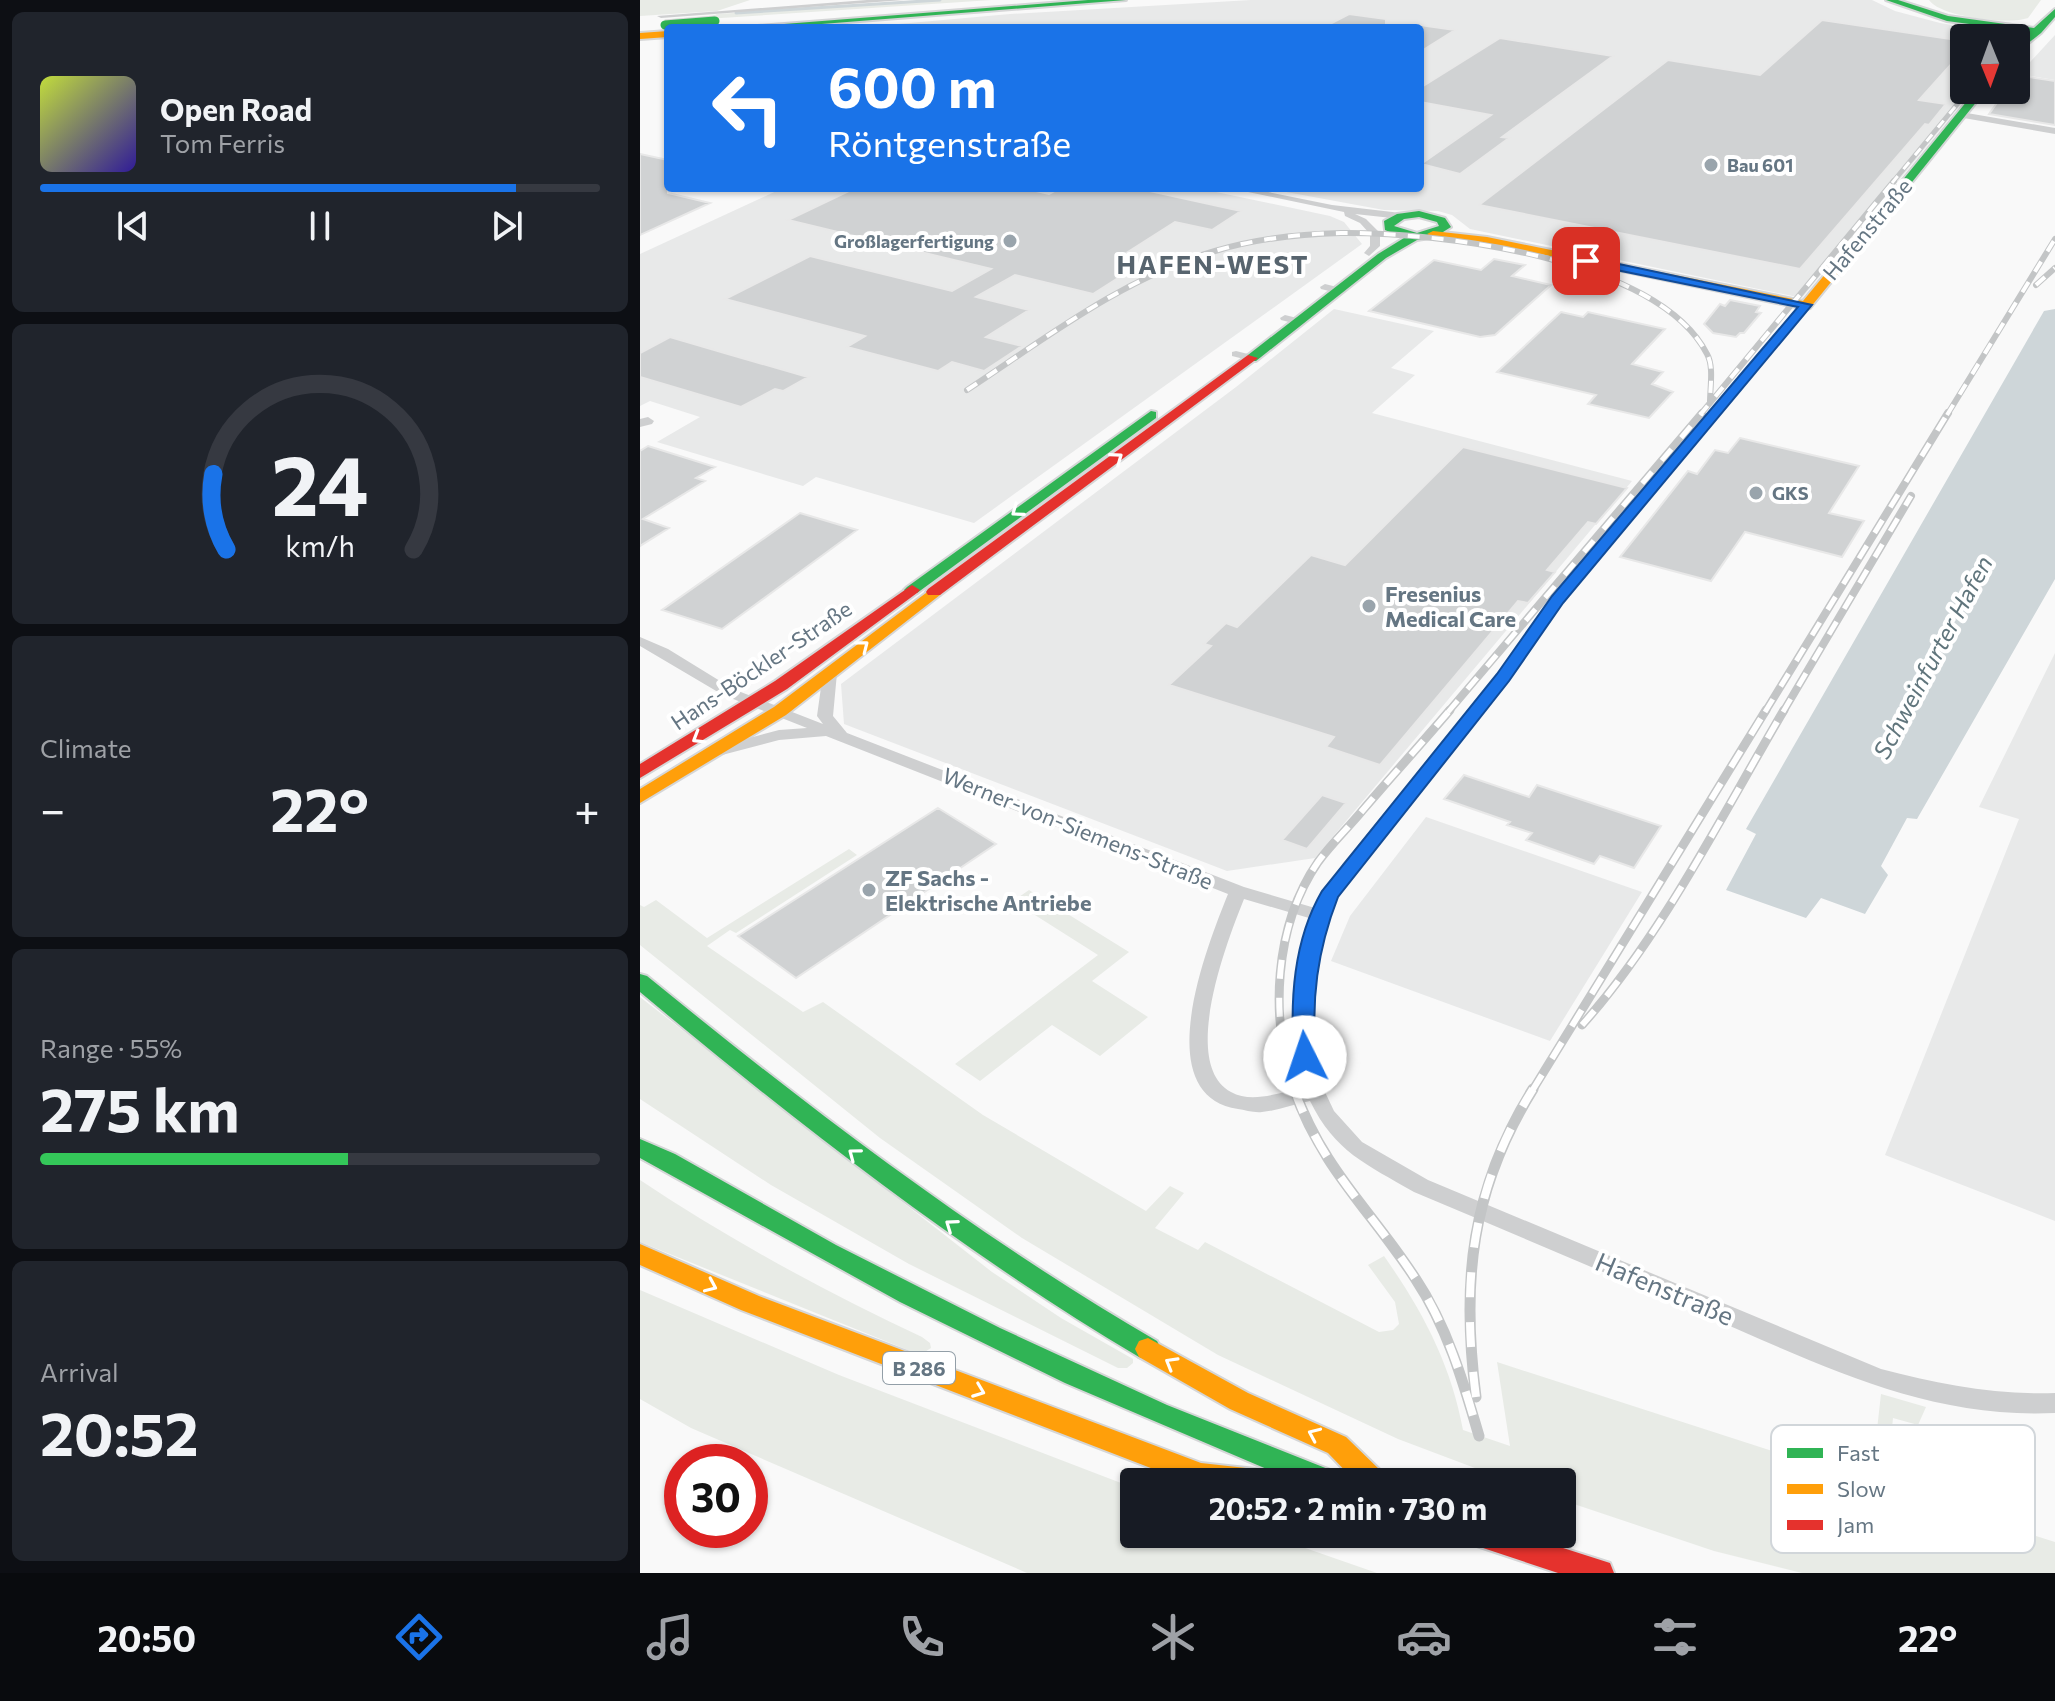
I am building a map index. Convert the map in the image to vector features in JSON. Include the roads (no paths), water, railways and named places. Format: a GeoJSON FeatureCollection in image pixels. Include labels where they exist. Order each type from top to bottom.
{"type":"FeatureCollection","features":[{"type":"Feature","properties":{"kind":"main road"},"geometry":{"type":"LineString","coordinates":[[690,24],[1055,0]]}},
{"type":"Feature","properties":{"kind":"main road"},"geometry":{"type":"LineString","coordinates":[[791,24],[1122,0]]}},
{"type":"Feature","properties":{"kind":"main road"},"geometry":{"type":"LineString","coordinates":[[1890,0],[1947,18],[2033,29]]}},
{"type":"Feature","properties":{"kind":"main road"},"geometry":{"type":"LineString","coordinates":[[1924,0],[1930,7],[1951,14],[2033,29]]}},
{"type":"Feature","properties":{"kind":"main road"},"geometry":{"type":"LineString","coordinates":[[2033,29],[2049,0]]}},
{"type":"Feature","properties":{"kind":"main road","name":"Hafenstraße"},"geometry":{"type":"LineString","coordinates":[[1806,305],[1970,104]]}},
{"type":"Feature","properties":{"kind":"main road"},"geometry":{"type":"LineString","coordinates":[[1394,223],[1435,217],[1431,232]]}},
{"type":"Feature","properties":{"kind":"main road"},"geometry":{"type":"LineString","coordinates":[[1394,223],[1806,305]]}},
{"type":"Feature","properties":{"kind":"main road","name":"Hans-Böckler-Straße"},"geometry":{"type":"LineString","coordinates":[[1333,289],[1369,253],[1389,240],[1394,223]]}},
{"type":"Feature","properties":{"kind":"main road","name":"Hans-Böckler-Straße"},"geometry":{"type":"LineString","coordinates":[[640,797],[722,750],[780,711],[1333,289],[1382,256],[1431,232]]}},
{"type":"Feature","properties":{"kind":"main road","name":"Hans-Böckler-Straße"},"geometry":{"type":"LineString","coordinates":[[640,772],[756,702],[1063,477],[1244,356]]}},
{"type":"Feature","properties":{"kind":"main road"},"geometry":{"type":"LineString","coordinates":[[640,981],[795,1110],[986,1249],[1126,1337],[1239,1401],[1337,1445],[1360,1468]]}},
{"type":"Feature","properties":{"kind":"main road","name":"B 286"},"geometry":{"type":"LineString","coordinates":[[640,1129],[667,1160]]}},
{"type":"Feature","properties":{"kind":"main road","name":"B 286"},"geometry":{"type":"LineString","coordinates":[[640,1148],[667,1160],[836,1261],[951,1320],[1145,1409],[1294,1468]]}},
{"type":"Feature","properties":{"kind":"main road","name":"B 286"},"geometry":{"type":"LineString","coordinates":[[640,1254],[750,1303],[1183,1468]]}},
{"type":"Feature","properties":{"kind":"main road"},"geometry":{"type":"LineString","coordinates":[[1522,1548],[1600,1573]]}},
{"type":"Feature","properties":{"kind":"street"},"geometry":{"type":"LineString","coordinates":[[678,24],[752,0]]}},
{"type":"Feature","properties":{"kind":"street"},"geometry":{"type":"LineString","coordinates":[[684,24],[900,0]]}},
{"type":"Feature","properties":{"kind":"street"},"geometry":{"type":"LineString","coordinates":[[1961,115],[2055,131]]}},
{"type":"Feature","properties":{"kind":"street"},"geometry":{"type":"LineString","coordinates":[[1254,192],[1353,211],[1394,223]]}},
{"type":"Feature","properties":{"kind":"street"},"geometry":{"type":"LineString","coordinates":[[1332,208],[1372,229],[1376,240],[1369,253]]}},
{"type":"Feature","properties":{"kind":"street","name":"Hafenstraße"},"geometry":{"type":"LineString","coordinates":[[1806,305],[1558,599],[1485,701],[1349,867],[1319,915],[1309,950],[1302,1014],[1305,1057],[1315,1092],[1338,1132],[1373,1161],[1396,1173],[1878,1378],[1949,1397],[2030,1405],[2055,1403]]}},
{"type":"Feature","properties":{"kind":"street"},"geometry":{"type":"LineString","coordinates":[[1063,477],[1084,482]]}},
{"type":"Feature","properties":{"kind":"street"},"geometry":{"type":"LineString","coordinates":[[906,593],[926,599]]}},
{"type":"Feature","properties":{"kind":"street","name":"Werner-von-Siemens-Straße"},"geometry":{"type":"LineString","coordinates":[[640,641],[673,655],[683,666],[728,692],[1238,891],[1319,915]]}},
{"type":"Feature","properties":{"kind":"street"},"geometry":{"type":"LineString","coordinates":[[830,673],[825,716],[840,734]]}},
{"type":"Feature","properties":{"kind":"street","name":"Hans-Böckler-Straße"},"geometry":{"type":"LineString","coordinates":[[722,750],[757,739],[796,732],[840,734]]}},
{"type":"Feature","properties":{"kind":"street"},"geometry":{"type":"LineString","coordinates":[[1238,891],[1217,941],[1199,1016],[1200,1058],[1205,1082],[1213,1094],[1227,1102],[1251,1107],[1279,1104],[1315,1092]]}},
{"type":"Feature","properties":{"kind":"water","name":"Schweinfurter Hafen"},"geometry":{"type":"Polygon","coordinates":[[[2055,309],[2055,579],[1917,819],[1907,818],[1881,866],[1888,875],[1865,914],[1821,898],[1806,918],[1726,890],[1756,834],[1746,829],[2044,311],[2055,309]]]}},
{"type":"Feature","properties":{"kind":"waterway"},"geometry":{"type":"LineString","coordinates":[[736,13],[940,0]]}},
{"type":"Feature","properties":{"kind":"railway"},"geometry":{"type":"LineString","coordinates":[[1892,183],[1957,104]]}},
{"type":"Feature","properties":{"kind":"railway"},"geometry":{"type":"LineString","coordinates":[[1700,415],[1894,181]]}},
{"type":"Feature","properties":{"kind":"railway"},"geometry":{"type":"LineString","coordinates":[[967,390],[1086,311],[1181,263],[1261,240],[1341,233],[1433,238],[1542,257],[1596,273],[1643,294],[1681,321],[1707,354],[1711,371],[1710,402]]}},
{"type":"Feature","properties":{"kind":"railway"},"geometry":{"type":"LineString","coordinates":[[1947,415],[2055,239]]}},
{"type":"Feature","properties":{"kind":"railway"},"geometry":{"type":"LineString","coordinates":[[2036,285],[2055,268]]}},
{"type":"Feature","properties":{"kind":"railway"},"geometry":{"type":"LineString","coordinates":[[1448,712],[1702,413]]}},
{"type":"Feature","properties":{"kind":"railway"},"geometry":{"type":"LineString","coordinates":[[1765,712],[1948,413]]}},
{"type":"Feature","properties":{"kind":"railway"},"geometry":{"type":"LineString","coordinates":[[1783,712],[1911,496]]}},
{"type":"Feature","properties":{"kind":"railway"},"geometry":{"type":"LineString","coordinates":[[1295,1091],[1281,1034],[1280,974],[1292,915],[1303,887],[1328,849],[1450,710]]}},
{"type":"Feature","properties":{"kind":"railway"},"geometry":{"type":"LineString","coordinates":[[1532,1091],[1766,710]]}},
{"type":"Feature","properties":{"kind":"railway"},"geometry":{"type":"LineString","coordinates":[[1582,1025],[1639,953],[1665,913],[1784,710]]}},
{"type":"Feature","properties":{"kind":"railway"},"geometry":{"type":"LineString","coordinates":[[1294,1089],[1333,1166],[1426,1296],[1453,1354],[1479,1436]]}},
{"type":"Feature","properties":{"kind":"railway"},"geometry":{"type":"LineString","coordinates":[[1476,1397],[1470,1314],[1476,1237],[1496,1163],[1533,1089]]}},
{"type":"Feature","properties":{"kind":"place","name":"Bau 601"},"geometry":{"type":"Point","coordinates":[1711,165]}},
{"type":"Feature","properties":{"kind":"place","name":"Großlagerfertigung"},"geometry":{"type":"Point","coordinates":[1010,241]}},
{"type":"Feature","properties":{"kind":"place","name":"GKS"},"geometry":{"type":"Point","coordinates":[1756,493]}},
{"type":"Feature","properties":{"kind":"place","name":"Fresenius Medical Care"},"geometry":{"type":"Point","coordinates":[1369,606]}},
{"type":"Feature","properties":{"kind":"place","name":"ZF Sachs - Elektrische Antriebe"},"geometry":{"type":"Point","coordinates":[869,890]}},
{"type":"Feature","properties":{"kind":"district","name":"HAFEN-WEST"},"geometry":{"type":"Point","coordinates":[1213,263]}}]}
